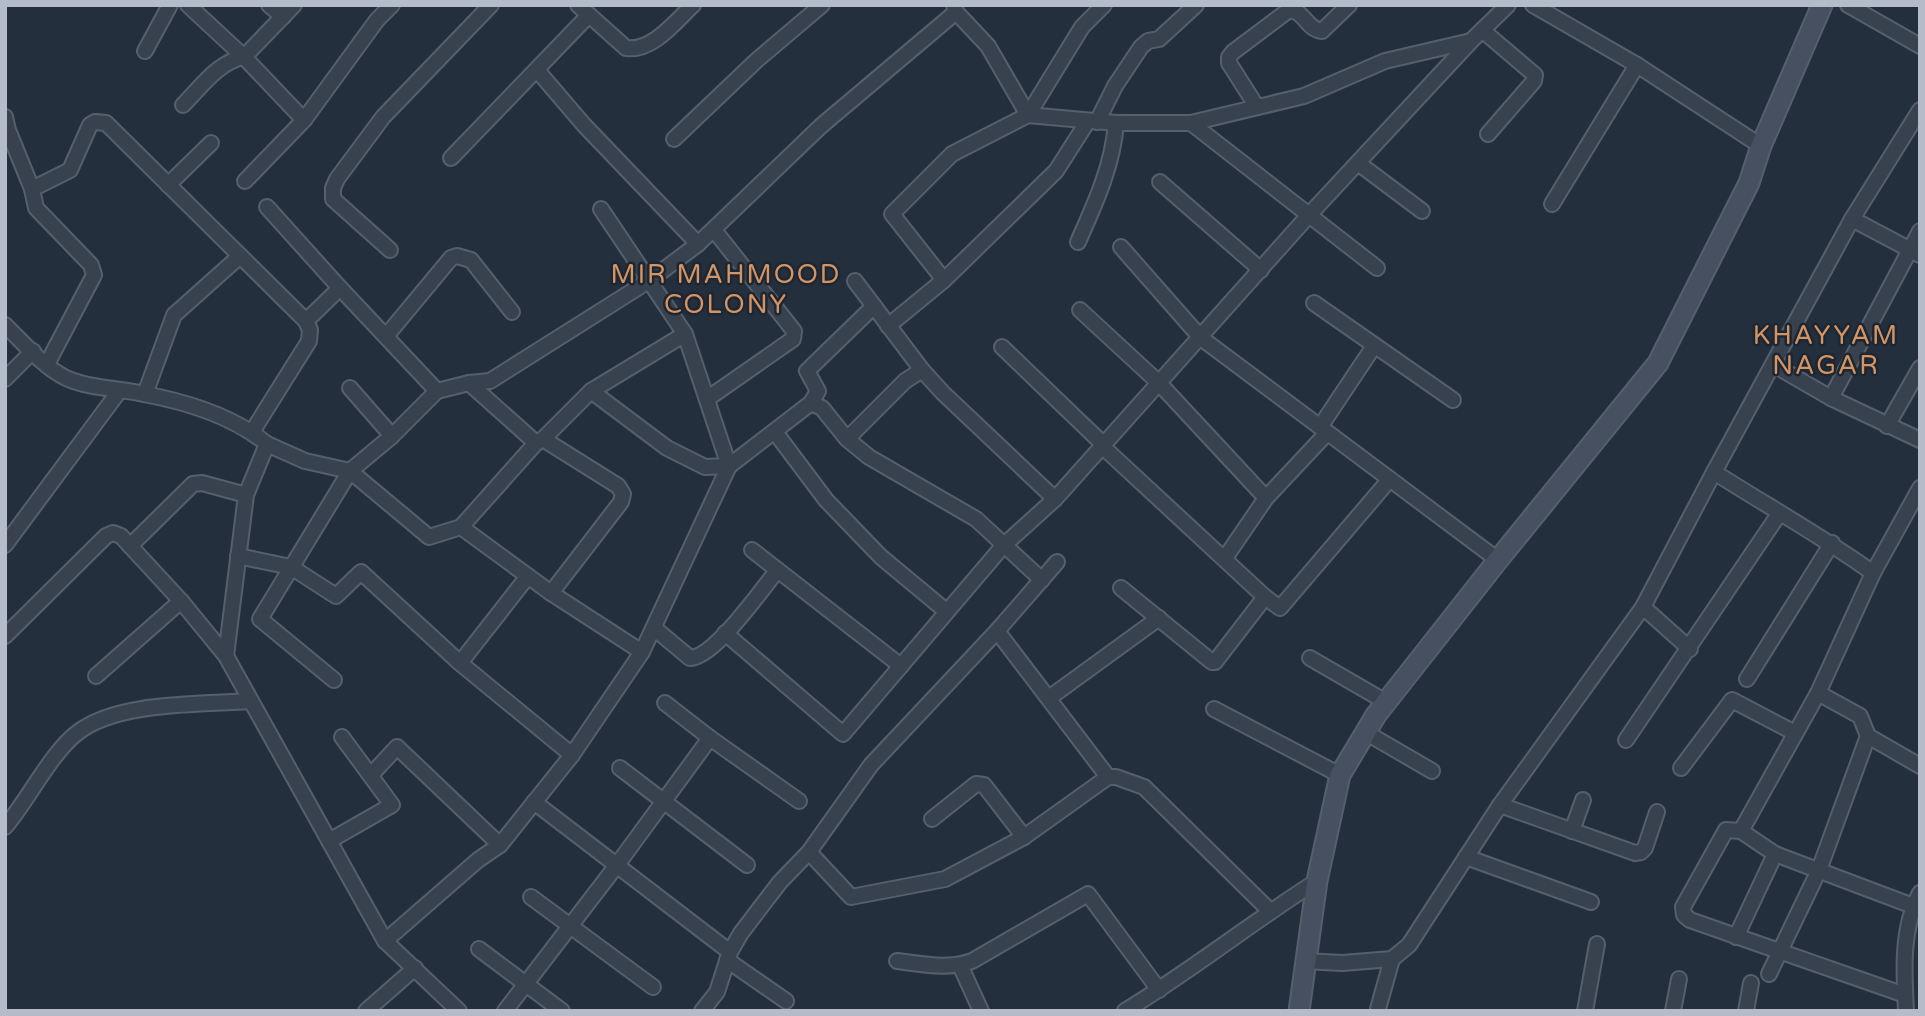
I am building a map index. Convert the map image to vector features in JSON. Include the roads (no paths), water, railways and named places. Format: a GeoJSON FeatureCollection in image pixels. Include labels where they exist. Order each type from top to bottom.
{"type":"FeatureCollection","features":[{"type":"Feature","properties":{"kind":"main road"},"geometry":{"type":"LineString","coordinates":[[1299,1011],[1317,881],[1340,775],[1386,702],[1658,363],[1749,183],[1761,146],[1822,5]]}},
{"type":"Feature","properties":{"kind":"street"},"geometry":{"type":"LineString","coordinates":[[145,51],[170,5]]}},
{"type":"Feature","properties":{"kind":"street"},"geometry":{"type":"LineString","coordinates":[[188,5],[244,57],[304,120]]}},
{"type":"Feature","properties":{"kind":"street"},"geometry":{"type":"LineString","coordinates":[[269,5],[283,17]]}},
{"type":"Feature","properties":{"kind":"street"},"geometry":{"type":"LineString","coordinates":[[183,105],[225,64],[244,57],[294,5]]}},
{"type":"Feature","properties":{"kind":"street"},"geometry":{"type":"LineString","coordinates":[[245,181],[304,120],[377,20],[392,5]]}},
{"type":"Feature","properties":{"kind":"street"},"geometry":{"type":"LineString","coordinates":[[390,250],[333,199],[337,178],[383,117],[491,5]]}},
{"type":"Feature","properties":{"kind":"street"},"geometry":{"type":"LineString","coordinates":[[452,158],[537,70],[584,10],[626,48],[636,50],[647,46],[693,5]]}},
{"type":"Feature","properties":{"kind":"street"},"geometry":{"type":"LineString","coordinates":[[674,139],[757,60],[822,5]]}},
{"type":"Feature","properties":{"kind":"street"},"geometry":{"type":"LineString","coordinates":[[944,280],[892,214],[952,154],[1028,115],[1082,27],[1104,5]]}},
{"type":"Feature","properties":{"kind":"street"},"geometry":{"type":"LineString","coordinates":[[888,326],[944,280],[1056,171],[1141,47],[1148,41],[1159,39],[1196,5]]}},
{"type":"Feature","properties":{"kind":"street"},"geometry":{"type":"LineString","coordinates":[[1257,107],[1229,63],[1233,52],[1289,10],[1300,13],[1312,29],[1322,31],[1349,5]]}},
{"type":"Feature","properties":{"kind":"street"},"geometry":{"type":"LineString","coordinates":[[726,634],[843,734],[1003,546],[1055,499],[1309,215],[1508,5]]}},
{"type":"Feature","properties":{"kind":"street"},"geometry":{"type":"LineString","coordinates":[[1533,5],[1637,65],[1761,146]]}},
{"type":"Feature","properties":{"kind":"street"},"geometry":{"type":"LineString","coordinates":[[1848,5],[1920,46]]}},
{"type":"Feature","properties":{"kind":"street"},"geometry":{"type":"LineString","coordinates":[[334,680],[260,619],[350,471],[392,436],[436,391],[469,383],[490,382],[650,280],[714,230],[821,126],[955,9],[988,46],[1028,115]]}},
{"type":"Feature","properties":{"kind":"street"},"geometry":{"type":"LineString","coordinates":[[1482,30],[1535,75],[1534,81],[1488,134]]}},
{"type":"Feature","properties":{"kind":"street"},"geometry":{"type":"LineString","coordinates":[[1028,115],[1092,122],[1191,123],[1304,96],[1385,61],[1471,41]]}},
{"type":"Feature","properties":{"kind":"street"},"geometry":{"type":"LineString","coordinates":[[1552,204],[1637,65]]}},
{"type":"Feature","properties":{"kind":"street"},"geometry":{"type":"LineString","coordinates":[[537,70],[584,125],[698,244]]}},
{"type":"Feature","properties":{"kind":"street"},"geometry":{"type":"LineString","coordinates":[[1378,1009],[1392,960],[1409,945],[1500,805],[1643,607],[1852,219],[1920,110]]}},
{"type":"Feature","properties":{"kind":"street"},"geometry":{"type":"LineString","coordinates":[[32,189],[70,170],[90,125],[95,122],[106,123],[306,321],[310,330],[309,341],[252,432]]}},
{"type":"Feature","properties":{"kind":"street"},"geometry":{"type":"LineString","coordinates":[[1078,242],[1097,199],[1115,145],[1116,123]]}},
{"type":"Feature","properties":{"kind":"street"},"geometry":{"type":"LineString","coordinates":[[1191,123],[1377,268]]}},
{"type":"Feature","properties":{"kind":"street"},"geometry":{"type":"LineString","coordinates":[[6,126],[40,214],[91,265],[94,275],[47,364]]}},
{"type":"Feature","properties":{"kind":"street"},"geometry":{"type":"LineString","coordinates":[[168,185],[211,144]]}},
{"type":"Feature","properties":{"kind":"street"},"geometry":{"type":"LineString","coordinates":[[1358,163],[1422,211]]}},
{"type":"Feature","properties":{"kind":"street"},"geometry":{"type":"LineString","coordinates":[[1160,182],[1261,270]]}},
{"type":"Feature","properties":{"kind":"street"},"geometry":{"type":"LineString","coordinates":[[267,207],[436,391]]}},
{"type":"Feature","properties":{"kind":"street"},"geometry":{"type":"LineString","coordinates":[[601,209],[685,334],[729,466]]}},
{"type":"Feature","properties":{"kind":"street"},"geometry":{"type":"LineString","coordinates":[[1852,219],[1914,253]]}},
{"type":"Feature","properties":{"kind":"street"},"geometry":{"type":"LineString","coordinates":[[706,398],[793,339],[794,331],[714,230]]}},
{"type":"Feature","properties":{"kind":"street"},"geometry":{"type":"LineString","coordinates":[[1831,398],[1914,253],[1920,231]]}},
{"type":"Feature","properties":{"kind":"street"},"geometry":{"type":"LineString","coordinates":[[1121,247],[1201,338],[1498,560]]}},
{"type":"Feature","properties":{"kind":"street"},"geometry":{"type":"LineString","coordinates":[[145,394],[174,315],[240,256]]}},
{"type":"Feature","properties":{"kind":"street"},"geometry":{"type":"LineString","coordinates":[[387,335],[418,295],[451,258],[457,256],[471,260],[512,312]]}},
{"type":"Feature","properties":{"kind":"street"},"geometry":{"type":"LineString","coordinates":[[855,281],[922,370],[943,393],[1055,499]]}},
{"type":"Feature","properties":{"kind":"street"},"geometry":{"type":"LineString","coordinates":[[306,321],[340,288]]}},
{"type":"Feature","properties":{"kind":"street"},"geometry":{"type":"LineString","coordinates":[[1314,303],[1453,400]]}},
{"type":"Feature","properties":{"kind":"street"},"geometry":{"type":"LineString","coordinates":[[385,941],[478,860],[500,845],[572,755],[642,652],[729,466],[811,403],[818,391],[807,371],[874,306]]}},
{"type":"Feature","properties":{"kind":"street"},"geometry":{"type":"LineString","coordinates":[[1080,310],[1158,382],[1266,498]]}},
{"type":"Feature","properties":{"kind":"street"},"geometry":{"type":"LineString","coordinates":[[5,325],[62,376],[85,386],[145,394],[216,414],[252,432],[267,444],[305,461],[350,471],[429,537],[461,527],[539,441],[591,391],[685,334]]}},
{"type":"Feature","properties":{"kind":"street"},"geometry":{"type":"LineString","coordinates":[[1002,346],[1103,445],[1278,608],[1283,607],[1390,479]]}},
{"type":"Feature","properties":{"kind":"street"},"geometry":{"type":"LineString","coordinates":[[1225,558],[1266,498],[1323,430],[1374,346]]}},
{"type":"Feature","properties":{"kind":"street"},"geometry":{"type":"LineString","coordinates":[[5,379],[33,351]]}},
{"type":"Feature","properties":{"kind":"street"},"geometry":{"type":"LineString","coordinates":[[1774,365],[1831,398],[1920,440]]}},
{"type":"Feature","properties":{"kind":"street"},"geometry":{"type":"LineString","coordinates":[[1887,426],[1920,368]]}},
{"type":"Feature","properties":{"kind":"street"},"geometry":{"type":"LineString","coordinates":[[847,439],[905,381],[922,370]]}},
{"type":"Feature","properties":{"kind":"street"},"geometry":{"type":"LineString","coordinates":[[469,383],[539,441],[618,486],[623,494],[621,502],[551,593]]}},
{"type":"Feature","properties":{"kind":"street"},"geometry":{"type":"LineString","coordinates":[[350,388],[392,436]]}},
{"type":"Feature","properties":{"kind":"street"},"geometry":{"type":"LineString","coordinates":[[5,545],[120,390]]}},
{"type":"Feature","properties":{"kind":"street"},"geometry":{"type":"LineString","coordinates":[[591,391],[667,448],[705,467],[729,466]]}},
{"type":"Feature","properties":{"kind":"street"},"geometry":{"type":"LineString","coordinates":[[811,403],[822,408],[847,439],[869,457],[975,519],[1042,580]]}},
{"type":"Feature","properties":{"kind":"street"},"geometry":{"type":"LineString","coordinates":[[775,432],[826,500],[881,556],[946,611]]}},
{"type":"Feature","properties":{"kind":"street"},"geometry":{"type":"LineString","coordinates":[[226,656],[246,495],[267,444]]}},
{"type":"Feature","properties":{"kind":"street"},"geometry":{"type":"LineString","coordinates":[[1714,472],[1779,514],[1832,543],[1873,573]]}},
{"type":"Feature","properties":{"kind":"street"},"geometry":{"type":"LineString","coordinates":[[130,546],[193,484],[202,482],[246,495]]}},
{"type":"Feature","properties":{"kind":"street"},"geometry":{"type":"LineString","coordinates":[[1741,831],[1818,693],[1873,573],[1920,488]]}},
{"type":"Feature","properties":{"kind":"street"},"geometry":{"type":"LineString","coordinates":[[1626,740],[1779,514]]}},
{"type":"Feature","properties":{"kind":"street"},"geometry":{"type":"LineString","coordinates":[[461,527],[551,593],[642,652]]}},
{"type":"Feature","properties":{"kind":"street"},"geometry":{"type":"LineString","coordinates":[[5,636],[106,536],[113,533],[121,536],[181,601],[226,656],[385,941],[459,1011]]}},
{"type":"Feature","properties":{"kind":"street"},"geometry":{"type":"LineString","coordinates":[[1747,679],[1832,543]]}},
{"type":"Feature","properties":{"kind":"street"},"geometry":{"type":"LineString","coordinates":[[752,550],[901,666]]}},
{"type":"Feature","properties":{"kind":"street"},"geometry":{"type":"LineString","coordinates":[[238,556],[291,567],[336,596],[361,572],[460,663],[572,755]]}},
{"type":"Feature","properties":{"kind":"street"},"geometry":{"type":"LineString","coordinates":[[702,1011],[717,992],[729,956],[780,881],[808,852],[871,765],[1057,562]]}},
{"type":"Feature","properties":{"kind":"street"},"geometry":{"type":"LineString","coordinates":[[654,628],[690,658],[704,655],[726,634],[777,571]]}},
{"type":"Feature","properties":{"kind":"street"},"geometry":{"type":"LineString","coordinates":[[460,663],[528,576]]}},
{"type":"Feature","properties":{"kind":"street"},"geometry":{"type":"LineString","coordinates":[[1121,588],[1210,661],[1215,662],[1265,597]]}},
{"type":"Feature","properties":{"kind":"street"},"geometry":{"type":"LineString","coordinates":[[96,676],[181,601]]}},
{"type":"Feature","properties":{"kind":"street"},"geometry":{"type":"LineString","coordinates":[[1643,607],[1690,649]]}},
{"type":"Feature","properties":{"kind":"street"},"geometry":{"type":"LineString","coordinates":[[1049,698],[1159,618]]}},
{"type":"Feature","properties":{"kind":"street"},"geometry":{"type":"LineString","coordinates":[[996,631],[1108,778]]}},
{"type":"Feature","properties":{"kind":"street"},"geometry":{"type":"LineString","coordinates":[[1310,658],[1386,702]]}},
{"type":"Feature","properties":{"kind":"street"},"geometry":{"type":"LineString","coordinates":[[1818,693],[1860,716],[1868,736],[1920,766]]}},
{"type":"Feature","properties":{"kind":"street"},"geometry":{"type":"LineString","coordinates":[[1681,768],[1732,700],[1795,733]]}},
{"type":"Feature","properties":{"kind":"street"},"geometry":{"type":"LineString","coordinates":[[5,827],[54,759],[77,733],[114,713],[250,701]]}},
{"type":"Feature","properties":{"kind":"street"},"geometry":{"type":"LineString","coordinates":[[665,703],[799,801]]}},
{"type":"Feature","properties":{"kind":"street"},"geometry":{"type":"LineString","coordinates":[[1214,709],[1340,775]]}},
{"type":"Feature","properties":{"kind":"street"},"geometry":{"type":"LineString","coordinates":[[1365,732],[1432,772]]}},
{"type":"Feature","properties":{"kind":"street"},"geometry":{"type":"LineString","coordinates":[[1769,974],[1819,870],[1868,736]]}},
{"type":"Feature","properties":{"kind":"street"},"geometry":{"type":"LineString","coordinates":[[329,841],[392,805],[342,737]]}},
{"type":"Feature","properties":{"kind":"street"},"geometry":{"type":"LineString","coordinates":[[505,1011],[710,738]]}},
{"type":"Feature","properties":{"kind":"street"},"geometry":{"type":"LineString","coordinates":[[371,775],[397,747],[500,845]]}},
{"type":"Feature","properties":{"kind":"street"},"geometry":{"type":"LineString","coordinates":[[620,768],[747,865]]}},
{"type":"Feature","properties":{"kind":"street"},"geometry":{"type":"LineString","coordinates":[[808,852],[850,897],[945,879],[1024,836],[1108,778],[1116,777],[1144,787],[1270,911]]}},
{"type":"Feature","properties":{"kind":"street"},"geometry":{"type":"LineString","coordinates":[[932,820],[976,784],[984,785],[1024,836]]}},
{"type":"Feature","properties":{"kind":"street"},"geometry":{"type":"LineString","coordinates":[[1572,831],[1583,800]]}},
{"type":"Feature","properties":{"kind":"street"},"geometry":{"type":"LineString","coordinates":[[534,802],[786,1001]]}},
{"type":"Feature","properties":{"kind":"street"},"geometry":{"type":"LineString","coordinates":[[1500,805],[1635,853],[1645,848],[1657,812]]}},
{"type":"Feature","properties":{"kind":"street"},"geometry":{"type":"LineString","coordinates":[[1905,995],[1690,920],[1684,915],[1683,907],[1726,830],[1741,831],[1775,854],[1913,906]]}},
{"type":"Feature","properties":{"kind":"street"},"geometry":{"type":"LineString","coordinates":[[1736,937],[1775,854]]}},
{"type":"Feature","properties":{"kind":"street"},"geometry":{"type":"LineString","coordinates":[[1466,857],[1591,902]]}},
{"type":"Feature","properties":{"kind":"street"},"geometry":{"type":"LineString","coordinates":[[1125,1011],[1317,881]]}},
{"type":"Feature","properties":{"kind":"street"},"geometry":{"type":"LineString","coordinates":[[1906,1011],[1903,965],[1913,906],[1920,892]]}},
{"type":"Feature","properties":{"kind":"street"},"geometry":{"type":"LineString","coordinates":[[897,961],[941,967],[972,961],[1088,894],[1159,990]]}},
{"type":"Feature","properties":{"kind":"street"},"geometry":{"type":"LineString","coordinates":[[531,897],[653,987]]}},
{"type":"Feature","properties":{"kind":"street"},"geometry":{"type":"LineString","coordinates":[[1585,1011],[1597,944]]}},
{"type":"Feature","properties":{"kind":"street"},"geometry":{"type":"LineString","coordinates":[[479,949],[562,1011]]}},
{"type":"Feature","properties":{"kind":"street"},"geometry":{"type":"LineString","coordinates":[[1304,961],[1342,963],[1392,960]]}},
{"type":"Feature","properties":{"kind":"street"},"geometry":{"type":"LineString","coordinates":[[960,965],[981,1011]]}},
{"type":"Feature","properties":{"kind":"street"},"geometry":{"type":"LineString","coordinates":[[366,1011],[415,968]]}},
{"type":"Feature","properties":{"kind":"street"},"geometry":{"type":"LineString","coordinates":[[1673,1011],[1679,979]]}},
{"type":"Feature","properties":{"kind":"street"},"geometry":{"type":"LineString","coordinates":[[1746,1011],[1751,984]]}},
{"type":"Feature","properties":{"kind":"district","name":"MIR MAHMOOD COLONY"},"geometry":{"type":"Point","coordinates":[726,289]}},
{"type":"Feature","properties":{"kind":"district","name":"KHAYYAM NAGAR"},"geometry":{"type":"Point","coordinates":[1826,350]}}]}
